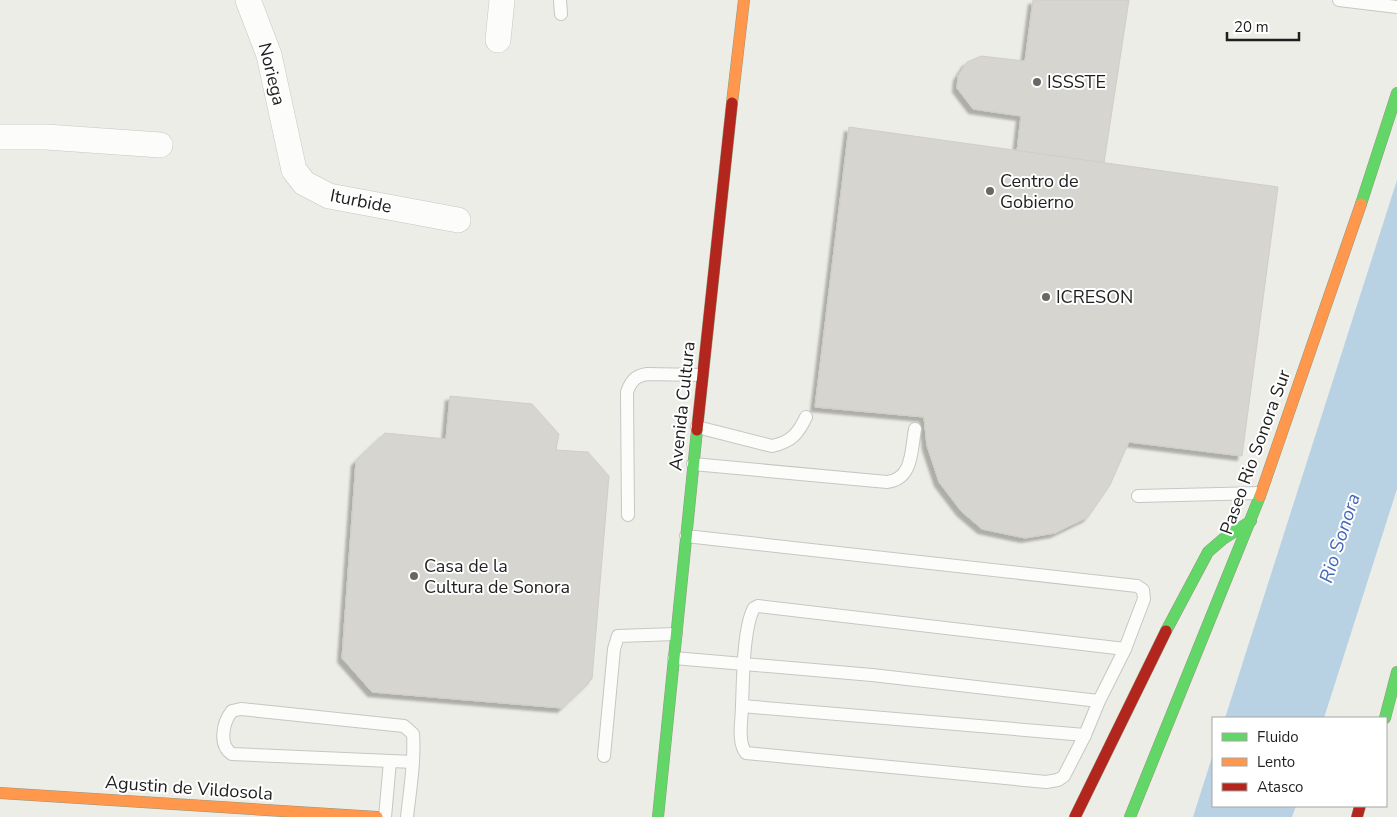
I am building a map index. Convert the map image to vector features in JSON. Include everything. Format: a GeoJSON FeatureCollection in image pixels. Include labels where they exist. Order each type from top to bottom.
{"type":"FeatureCollection","features":[{"type":"Feature","properties":{"kind":"main road","name":"Avenida Cultura"},"geometry":{"type":"LineString","coordinates":[[658,817],[702,375],[744,0]]}},
{"type":"Feature","properties":{"kind":"main road","name":"Paseo Rio Sonora Sur"},"geometry":{"type":"LineString","coordinates":[[1130,817],[1251,521],[1348,243],[1397,93]]}},
{"type":"Feature","properties":{"kind":"main road"},"geometry":{"type":"LineString","coordinates":[[1075,817],[1090,790],[1175,612],[1208,552],[1223,538],[1251,521]]}},
{"type":"Feature","properties":{"kind":"main road"},"geometry":{"type":"LineString","coordinates":[[1385,717],[1397,672]]}},
{"type":"Feature","properties":{"kind":"main road","name":"Agustin de Vildosola"},"geometry":{"type":"LineString","coordinates":[[0,793],[377,817]]}},
{"type":"Feature","properties":{"kind":"street","name":"Noriega"},"geometry":{"type":"LineString","coordinates":[[248,0],[269,55],[288,150]]}},
{"type":"Feature","properties":{"kind":"street"},"geometry":{"type":"LineString","coordinates":[[498,40],[502,0]]}},
{"type":"Feature","properties":{"kind":"street"},"geometry":{"type":"LineString","coordinates":[[0,138],[63,138],[160,145]]}},
{"type":"Feature","properties":{"kind":"street","name":"Iturbide"},"geometry":{"type":"LineString","coordinates":[[288,150],[294,170],[304,183],[315,191],[329,196],[458,220]]}},
{"type":"Feature","properties":{"kind":"lane"},"geometry":{"type":"LineString","coordinates":[[560,0],[561,14]]}},
{"type":"Feature","properties":{"kind":"lane"},"geometry":{"type":"LineString","coordinates":[[1339,0],[1397,7]]}},
{"type":"Feature","properties":{"kind":"lane"},"geometry":{"type":"LineString","coordinates":[[628,515],[627,392],[631,381],[639,375],[647,374],[702,375]]}},
{"type":"Feature","properties":{"kind":"lane"},"geometry":{"type":"LineString","coordinates":[[697,427],[772,446],[783,444],[798,434],[806,417]]}},
{"type":"Feature","properties":{"kind":"lane"},"geometry":{"type":"LineString","coordinates":[[693,464],[887,482],[897,480],[905,474],[915,429]]}},
{"type":"Feature","properties":{"kind":"lane"},"geometry":{"type":"LineString","coordinates":[[1138,496],[1260,493]]}},
{"type":"Feature","properties":{"kind":"lane"},"geometry":{"type":"LineString","coordinates":[[686,536],[1137,586],[1143,590],[1144,599],[1125,649],[1099,701],[1085,735],[1064,776],[1058,780],[1046,782],[746,753],[741,739],[744,664],[750,617],[754,608],[758,606],[1125,649]]}},
{"type":"Feature","properties":{"kind":"lane"},"geometry":{"type":"LineString","coordinates":[[604,756],[614,649],[618,636],[676,634]]}},
{"type":"Feature","properties":{"kind":"lane"},"geometry":{"type":"LineString","coordinates":[[674,658],[872,675],[1099,701]]}},
{"type":"Feature","properties":{"kind":"lane"},"geometry":{"type":"LineString","coordinates":[[742,706],[1085,735]]}},
{"type":"Feature","properties":{"kind":"lane"},"geometry":{"type":"LineString","coordinates":[[407,817],[413,762],[413,734],[404,726],[241,709],[232,711],[225,724],[223,745],[232,754],[413,762]]}},
{"type":"Feature","properties":{"kind":"lane"},"geometry":{"type":"LineString","coordinates":[[385,817],[390,761]]}},
{"type":"Feature","properties":{"kind":"water","name":"Rio Sonora"},"geometry":{"type":"Polygon","coordinates":[[[1397,180],[1397,489],[1324,717],[1225,717],[1397,180]]]}},
{"type":"Feature","properties":{"kind":"water"},"geometry":{"type":"Polygon","coordinates":[[[1212,757],[1212,807],[1296,807],[1292,817],[1193,817],[1212,757]]]}},
{"type":"Feature","properties":{"kind":"building","name":"ISSSTE"},"geometry":{"type":"Polygon","coordinates":[[[1033,0],[1129,0],[1104,163],[1017,151],[1021,116],[973,109],[957,88],[958,76],[967,62],[981,56],[1025,61],[1033,0]]]}},
{"type":"Feature","properties":{"kind":"building","name":"ICRESON"},"geometry":{"type":"Polygon","coordinates":[[[849,127],[1278,187],[1242,456],[1129,442],[1110,485],[1088,517],[1055,533],[1025,538],[982,529],[961,511],[939,482],[927,446],[924,417],[815,407],[849,127]]]}},
{"type":"Feature","properties":{"kind":"building"},"geometry":{"type":"Polygon","coordinates":[[[450,396],[532,404],[559,434],[556,450],[588,452],[609,476],[592,679],[562,708],[372,692],[342,658],[356,461],[385,433],[446,439],[450,396]]]}},
{"type":"Feature","properties":{"kind":"traffic: fast"},"geometry":{"type":"LineString","coordinates":[[1361,204],[1397,93]]}},
{"type":"Feature","properties":{"kind":"traffic: fast"},"geometry":{"type":"LineString","coordinates":[[658,817],[697,430]]}},
{"type":"Feature","properties":{"kind":"traffic: fast"},"geometry":{"type":"LineString","coordinates":[[1130,817],[1260,496]]}},
{"type":"Feature","properties":{"kind":"traffic: fast"},"geometry":{"type":"LineString","coordinates":[[1166,631],[1208,552],[1223,539],[1251,521]]}},
{"type":"Feature","properties":{"kind":"traffic: fast"},"geometry":{"type":"LineString","coordinates":[[1385,717],[1397,672]]}},
{"type":"Feature","properties":{"kind":"traffic: slow"},"geometry":{"type":"LineString","coordinates":[[732,103],[744,0]]}},
{"type":"Feature","properties":{"kind":"traffic: slow"},"geometry":{"type":"LineString","coordinates":[[1260,496],[1361,204]]}},
{"type":"Feature","properties":{"kind":"traffic: slow"},"geometry":{"type":"LineString","coordinates":[[0,793],[377,817]]}},
{"type":"Feature","properties":{"kind":"traffic: jam"},"geometry":{"type":"LineString","coordinates":[[697,430],[732,103]]}},
{"type":"Feature","properties":{"kind":"traffic: jam"},"geometry":{"type":"LineString","coordinates":[[1075,817],[1166,631]]}},
{"type":"Feature","properties":{"kind":"traffic: jam"},"geometry":{"type":"LineString","coordinates":[[1357,817],[1360,807]]}},
{"type":"Feature","properties":{"kind":"place","name":"ISSSTE"},"geometry":{"type":"Point","coordinates":[1037,82]}},
{"type":"Feature","properties":{"kind":"place","name":"Centro de Gobierno"},"geometry":{"type":"Point","coordinates":[990,191]}},
{"type":"Feature","properties":{"kind":"place","name":"ICRESON"},"geometry":{"type":"Point","coordinates":[1046,297]}},
{"type":"Feature","properties":{"kind":"place","name":"Casa de la Cultura de Sonora"},"geometry":{"type":"Point","coordinates":[414,576]}}]}
